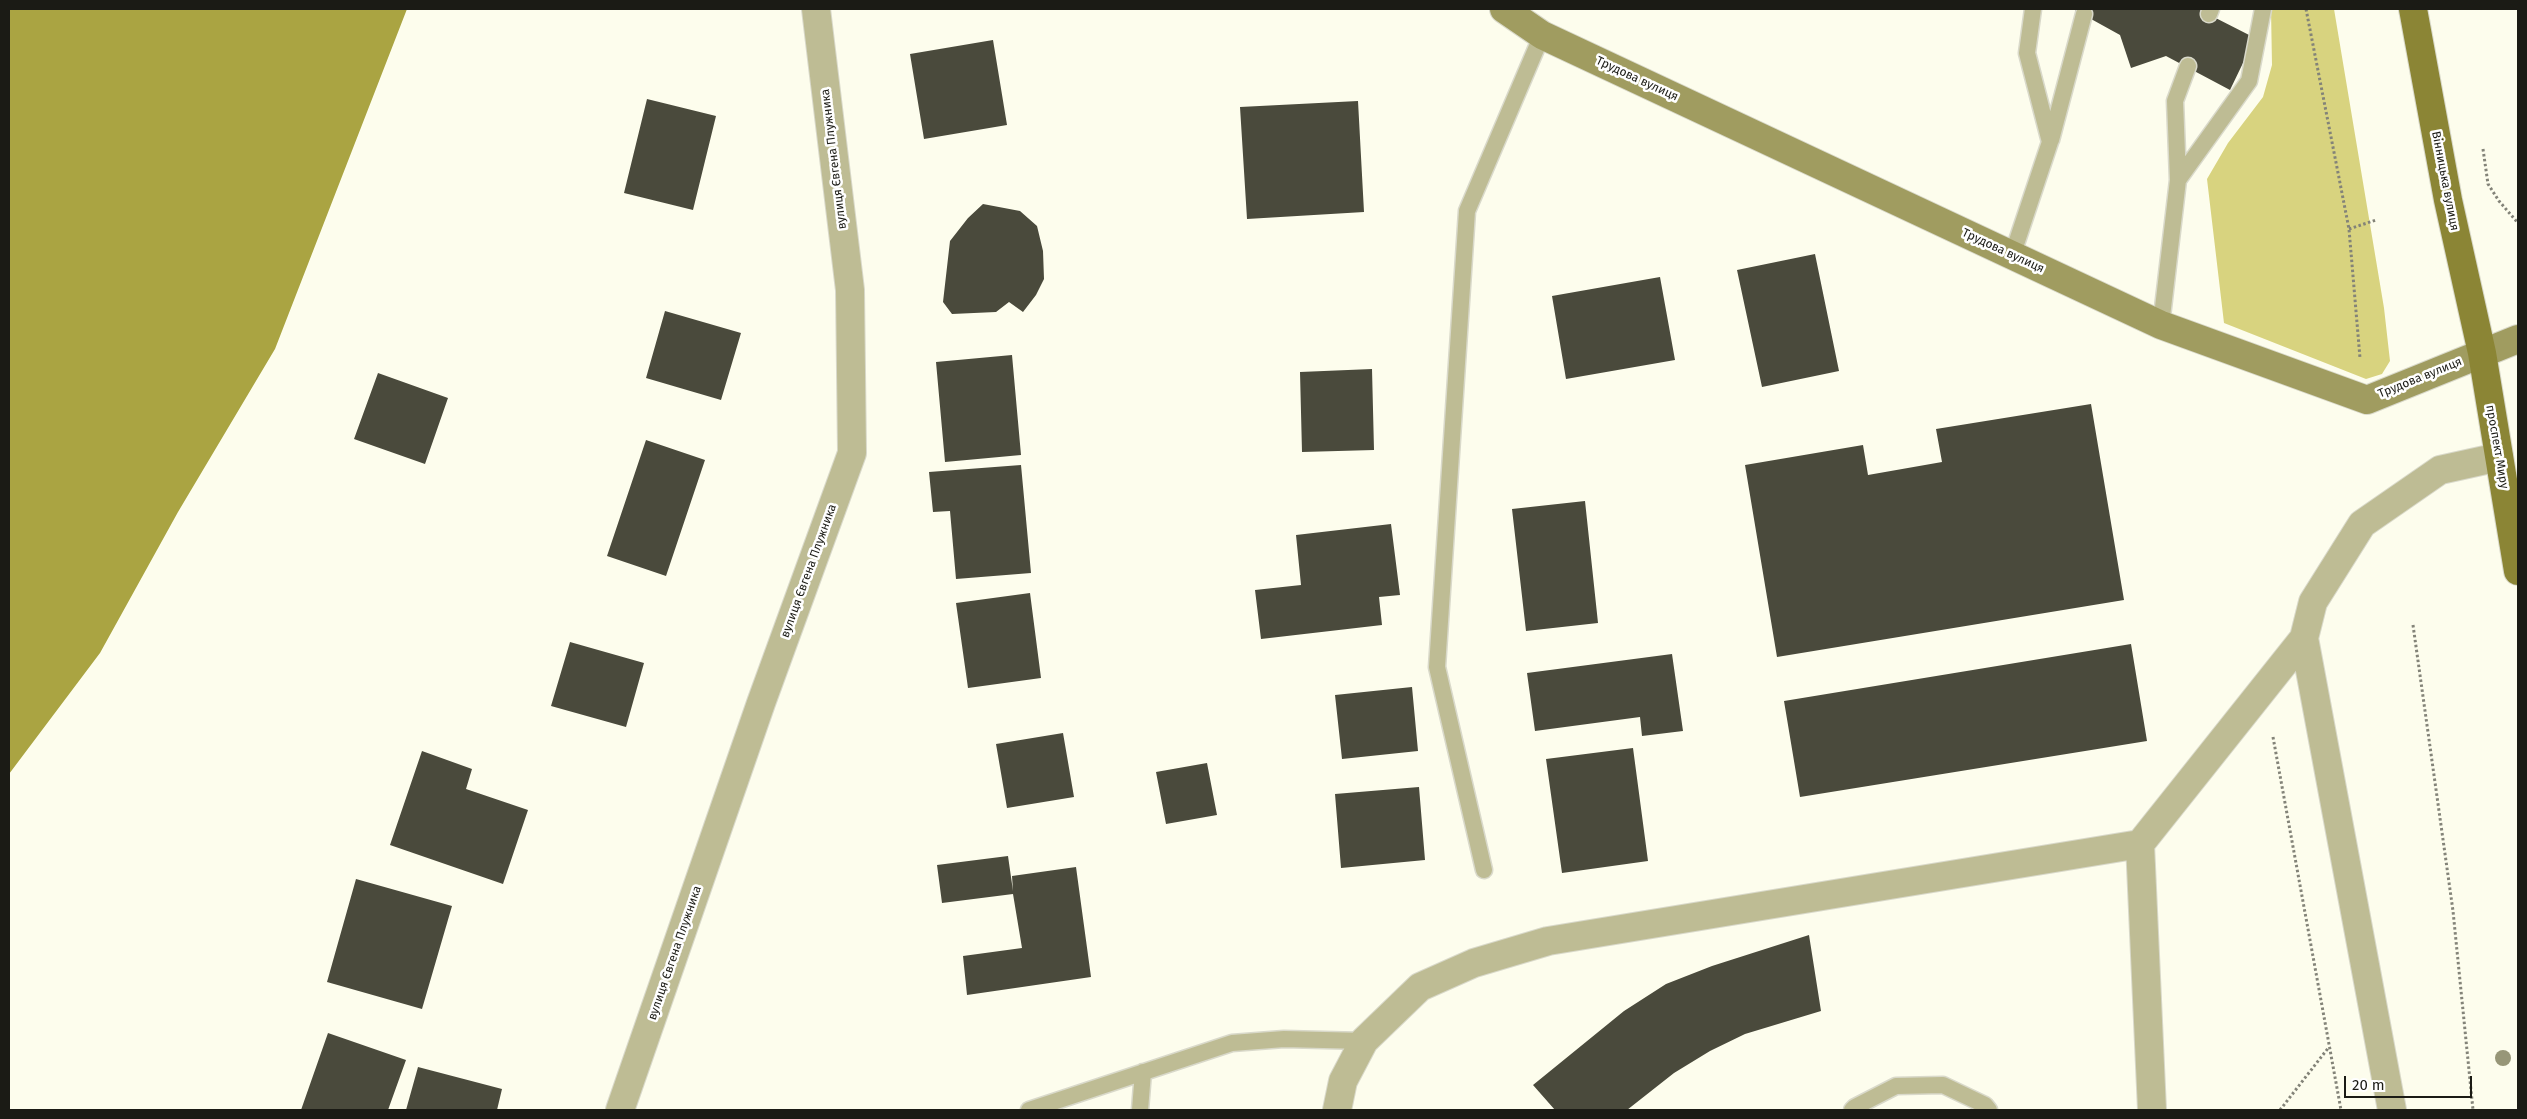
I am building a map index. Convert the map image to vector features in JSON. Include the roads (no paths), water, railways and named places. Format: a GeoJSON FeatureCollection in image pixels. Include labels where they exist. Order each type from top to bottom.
{"type":"FeatureCollection","features":[{"type":"Feature","properties":{"kind":"main road","name":"Вінницька вулиця"},"geometry":{"type":"LineString","coordinates":[[2413,9],[2448,200],[2482,353]]}},
{"type":"Feature","properties":{"kind":"main road","name":"проспект Миру"},"geometry":{"type":"LineString","coordinates":[[2482,353],[2518,571]]}},
{"type":"Feature","properties":{"kind":"street","name":"вулиця Євгена Плужника"},"geometry":{"type":"LineString","coordinates":[[620,1110],[765,694],[852,453],[850,290],[816,9]]}},
{"type":"Feature","properties":{"kind":"street","name":"Трудова вулиця"},"geometry":{"type":"LineString","coordinates":[[1504,9],[1542,35],[2161,325],[2368,400],[2518,339]]}},
{"type":"Feature","properties":{"kind":"street"},"geometry":{"type":"LineString","coordinates":[[2152,1110],[2140,844],[2304,638],[2314,602],[2362,524],[2440,470],[2499,457]]}},
{"type":"Feature","properties":{"kind":"street"},"geometry":{"type":"LineString","coordinates":[[2304,638],[2392,1110]]}},
{"type":"Feature","properties":{"kind":"street"},"geometry":{"type":"LineString","coordinates":[[1337,1110],[1343,1081],[1364,1041],[1420,987],[1474,963],[1548,941],[2140,844]]}},
{"type":"Feature","properties":{"kind":"lane"},"geometry":{"type":"LineString","coordinates":[[2033,9],[2027,53],[2050,142]]}},
{"type":"Feature","properties":{"kind":"lane"},"geometry":{"type":"LineString","coordinates":[[2178,180],[2249,81],[2259,39],[2263,9]]}},
{"type":"Feature","properties":{"kind":"lane"},"geometry":{"type":"LineString","coordinates":[[2012,256],[2050,142],[2084,14]]}},
{"type":"Feature","properties":{"kind":"lane"},"geometry":{"type":"LineString","coordinates":[[1484,870],[1436,667],[1467,211],[1542,35]]}},
{"type":"Feature","properties":{"kind":"lane"},"geometry":{"type":"LineString","coordinates":[[2161,325],[2178,180],[2175,101],[2188,66]]}},
{"type":"Feature","properties":{"kind":"lane"},"geometry":{"type":"LineString","coordinates":[[1029,1110],[1232,1043],[1284,1039],[1364,1041]]}},
{"type":"Feature","properties":{"kind":"lane"},"geometry":{"type":"LineString","coordinates":[[1140,1110],[1143,1072]]}},
{"type":"Feature","properties":{"kind":"lane"},"geometry":{"type":"LineString","coordinates":[[1852,1110],[1896,1086],[1942,1084],[1984,1104],[1989,1110]]}}]}
